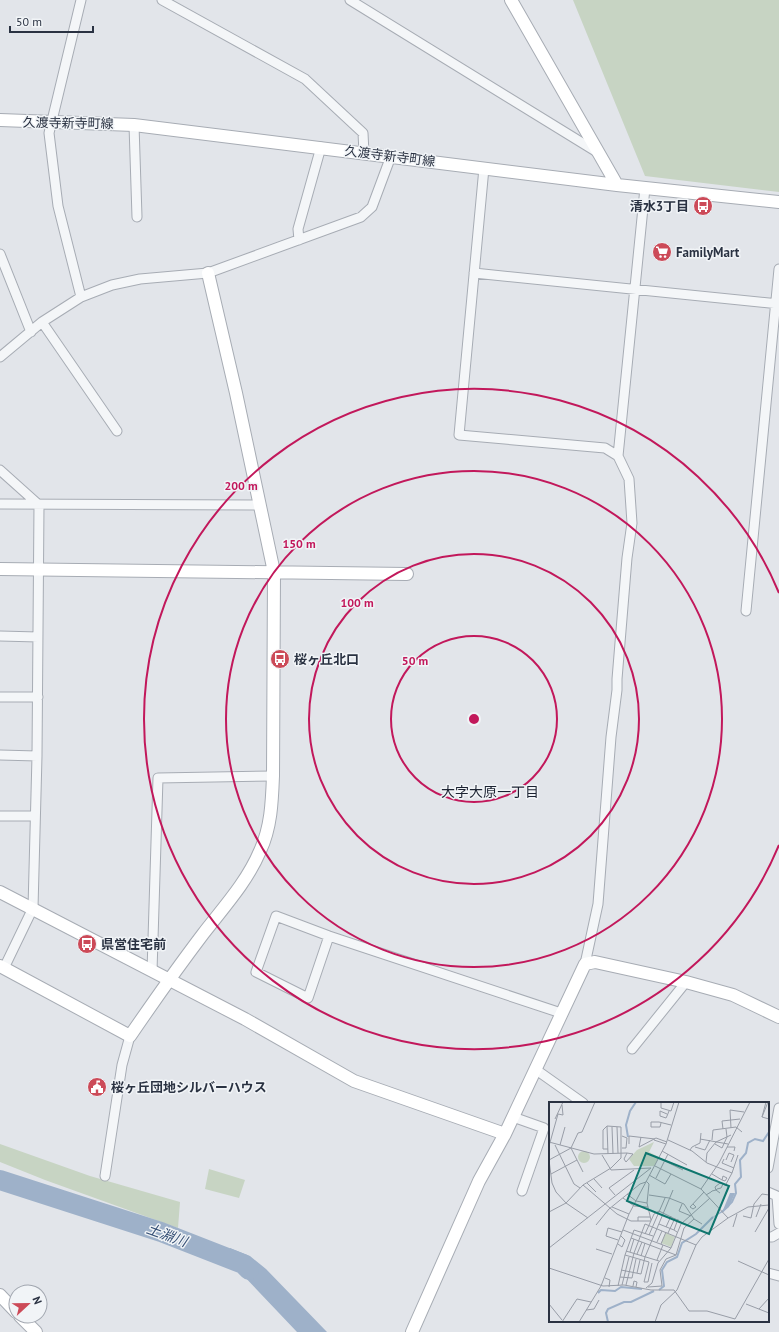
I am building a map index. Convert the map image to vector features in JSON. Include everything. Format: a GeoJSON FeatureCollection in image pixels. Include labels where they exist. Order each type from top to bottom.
{"type":"FeatureCollection","features":[{"type":"Feature","properties":{"kind":"street"},"geometry":{"type":"LineString","coordinates":[[80,297],[58,206],[49,133],[81,0]]}},
{"type":"Feature","properties":{"kind":"street"},"geometry":{"type":"LineString","coordinates":[[162,0],[305,80],[363,133],[364,152]]}},
{"type":"Feature","properties":{"kind":"street"},"geometry":{"type":"LineString","coordinates":[[350,0],[598,152]]}},
{"type":"Feature","properties":{"kind":"street"},"geometry":{"type":"LineString","coordinates":[[511,0],[617,185]]}},
{"type":"Feature","properties":{"kind":"street","name":"久渡寺新寺町線"},"geometry":{"type":"LineString","coordinates":[[0,120],[134,125],[364,152],[617,185],[779,202]]}},
{"type":"Feature","properties":{"kind":"street"},"geometry":{"type":"LineString","coordinates":[[134,125],[137,217]]}},
{"type":"Feature","properties":{"kind":"street"},"geometry":{"type":"LineString","coordinates":[[299,240],[298,229],[321,147]]}},
{"type":"Feature","properties":{"kind":"street"},"geometry":{"type":"LineString","coordinates":[[0,357],[42,322],[80,297],[112,285],[140,278],[208,274],[361,217],[372,207],[391,156]]}},
{"type":"Feature","properties":{"kind":"street"},"geometry":{"type":"LineString","coordinates":[[484,168],[459,435],[605,448],[618,456]]}},
{"type":"Feature","properties":{"kind":"street"},"geometry":{"type":"LineString","coordinates":[[412,1332],[479,1181],[505,1134],[561,1013],[586,964],[598,904],[611,737],[617,690],[626,566],[632,523],[629,480],[618,456],[645,188]]}},
{"type":"Feature","properties":{"kind":"street"},"geometry":{"type":"LineString","coordinates":[[0,254],[31,332]]}},
{"type":"Feature","properties":{"kind":"street"},"geometry":{"type":"LineString","coordinates":[[746,611],[777,304],[779,269]]}},
{"type":"Feature","properties":{"kind":"street"},"geometry":{"type":"LineString","coordinates":[[474,273],[777,304]]}},
{"type":"Feature","properties":{"kind":"street"},"geometry":{"type":"LineString","coordinates":[[105,1176],[122,1065],[130,1036],[169,979],[250,872],[261,850],[268,828],[271,807],[273,776],[274,572],[272,555],[259,505],[236,393],[208,274]]}},
{"type":"Feature","properties":{"kind":"street"},"geometry":{"type":"LineString","coordinates":[[42,322],[117,431]]}},
{"type":"Feature","properties":{"kind":"street"},"geometry":{"type":"LineString","coordinates":[[0,470],[39,505],[38,697],[33,908],[2,967],[130,1036]]}},
{"type":"Feature","properties":{"kind":"street"},"geometry":{"type":"LineString","coordinates":[[0,504],[259,505]]}},
{"type":"Feature","properties":{"kind":"street"},"geometry":{"type":"LineString","coordinates":[[0,569],[407,574]]}},
{"type":"Feature","properties":{"kind":"street"},"geometry":{"type":"LineString","coordinates":[[0,636],[38,637]]}},
{"type":"Feature","properties":{"kind":"street"},"geometry":{"type":"LineString","coordinates":[[0,697],[38,697]]}},
{"type":"Feature","properties":{"kind":"street"},"geometry":{"type":"LineString","coordinates":[[0,755],[37,756]]}},
{"type":"Feature","properties":{"kind":"street"},"geometry":{"type":"LineString","coordinates":[[152,971],[158,778],[273,776]]}},
{"type":"Feature","properties":{"kind":"street"},"geometry":{"type":"LineString","coordinates":[[0,816],[35,816]]}},
{"type":"Feature","properties":{"kind":"street"},"geometry":{"type":"LineString","coordinates":[[0,892],[245,1019],[354,1080],[505,1134]]}},
{"type":"Feature","properties":{"kind":"street"},"geometry":{"type":"LineString","coordinates":[[329,936],[308,998],[256,972],[276,916],[329,936],[561,1013]]}},
{"type":"Feature","properties":{"kind":"street"},"geometry":{"type":"LineString","coordinates":[[586,964],[595,962],[686,982],[733,995],[779,1017]]}},
{"type":"Feature","properties":{"kind":"street"},"geometry":{"type":"LineString","coordinates":[[632,1049],[686,982]]}},
{"type":"Feature","properties":{"kind":"street"},"geometry":{"type":"LineString","coordinates":[[535,1069],[582,1102]]}},
{"type":"Feature","properties":{"kind":"street"},"geometry":{"type":"LineString","coordinates":[[769,1163],[779,1108]]}},
{"type":"Feature","properties":{"kind":"street"},"geometry":{"type":"LineString","coordinates":[[513,1117],[544,1128],[522,1191]]}},
{"type":"Feature","properties":{"kind":"street"},"geometry":{"type":"LineString","coordinates":[[769,1192],[777,1196],[779,1224]]}},
{"type":"Feature","properties":{"kind":"street"},"geometry":{"type":"LineString","coordinates":[[769,1237],[779,1233]]}},
{"type":"Feature","properties":{"kind":"street"},"geometry":{"type":"LineString","coordinates":[[769,1273],[779,1276]]}},
{"type":"Feature","properties":{"kind":"street"},"geometry":{"type":"LineString","coordinates":[[0,1295],[8,1304]]}},
{"type":"Feature","properties":{"kind":"street"},"geometry":{"type":"LineString","coordinates":[[28,1324],[36,1332]]}},
{"type":"Feature","properties":{"kind":"green space"},"geometry":{"type":"Polygon","coordinates":[[[573,0],[779,0],[779,192],[645,176],[573,0]]]}},
{"type":"Feature","properties":{"kind":"green space"},"geometry":{"type":"Polygon","coordinates":[[[0,1144],[90,1176],[180,1202],[178,1228],[45,1180],[0,1162],[0,1144]]]}},
{"type":"Feature","properties":{"kind":"green space"},"geometry":{"type":"Polygon","coordinates":[[[209,1169],[245,1180],[239,1198],[205,1189],[209,1169]]]}},
{"type":"Feature","properties":{"kind":"water"},"geometry":{"type":"Polygon","coordinates":[[[230,1248],[250,1256],[266,1269],[327,1332],[297,1332],[240,1272],[224,1260],[230,1248]]]}},
{"type":"Feature","properties":{"kind":"waterway","name":"土淵川"},"geometry":{"type":"LineString","coordinates":[[0,1180],[161,1232],[243,1264],[249,1270]]}},
{"type":"Feature","properties":{"kind":"place","name":"清水3丁目"},"geometry":{"type":"Point","coordinates":[703,206]}},
{"type":"Feature","properties":{"kind":"place","name":"FamilyMart"},"geometry":{"type":"Point","coordinates":[662,252]}},
{"type":"Feature","properties":{"kind":"place","name":"桜ヶ丘北口"},"geometry":{"type":"Point","coordinates":[280,659]}},
{"type":"Feature","properties":{"kind":"place","name":"県営住宅前"},"geometry":{"type":"Point","coordinates":[87,944]}},
{"type":"Feature","properties":{"kind":"place","name":"桜ヶ丘団地シルバーハウス"},"geometry":{"type":"Point","coordinates":[97,1087]}},
{"type":"Feature","properties":{"kind":"district","name":"大字大原一丁目"},"geometry":{"type":"Point","coordinates":[490,792]}}]}
